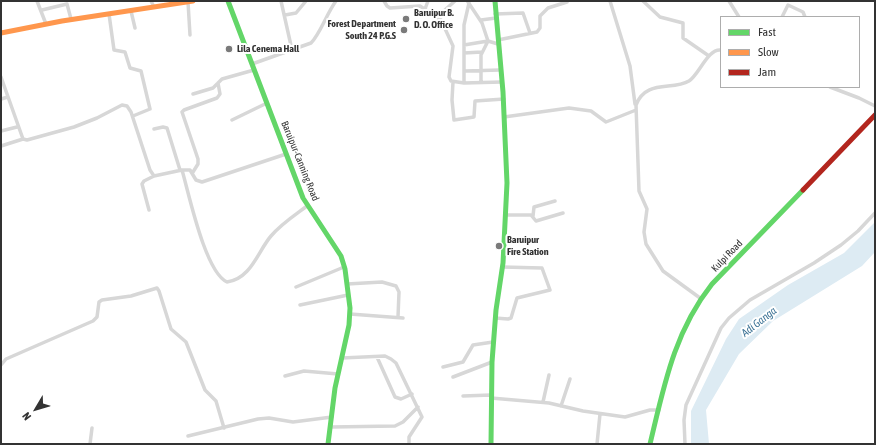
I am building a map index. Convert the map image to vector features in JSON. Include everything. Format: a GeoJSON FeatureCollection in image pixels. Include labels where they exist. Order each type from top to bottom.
{"type":"FeatureCollection","features":[{"type":"Feature","properties":{"kind":"main road"},"geometry":{"type":"LineString","coordinates":[[1,33],[71,19],[190,1]]}},
{"type":"Feature","properties":{"kind":"main road","name":"Baruipur-Canning Road"},"geometry":{"type":"LineString","coordinates":[[228,1],[286,154],[308,206],[334,243],[344,267],[350,314],[349,325],[335,388],[328,444]]}},
{"type":"Feature","properties":{"kind":"main road"},"geometry":{"type":"LineString","coordinates":[[491,444],[492,362],[495,318],[502,267],[507,183],[504,99],[495,16],[495,1]]}},
{"type":"Feature","properties":{"kind":"main road","name":"Kulpi Road"},"geometry":{"type":"LineString","coordinates":[[650,444],[679,339],[690,313],[700,298],[875,115]]}},
{"type":"Feature","properties":{"kind":"street"},"geometry":{"type":"LineString","coordinates":[[37,1],[42,10],[46,24]]}},
{"type":"Feature","properties":{"kind":"street"},"geometry":{"type":"LineString","coordinates":[[150,1],[154,7]]}},
{"type":"Feature","properties":{"kind":"street"},"geometry":{"type":"LineString","coordinates":[[190,1],[190,35]]}},
{"type":"Feature","properties":{"kind":"street"},"geometry":{"type":"LineString","coordinates":[[281,1],[292,50]]}},
{"type":"Feature","properties":{"kind":"street"},"geometry":{"type":"LineString","coordinates":[[285,15],[296,13],[306,1]]}},
{"type":"Feature","properties":{"kind":"street"},"geometry":{"type":"LineString","coordinates":[[193,94],[211,89],[224,78],[313,41],[326,15],[336,1]]}},
{"type":"Feature","properties":{"kind":"street"},"geometry":{"type":"LineString","coordinates":[[384,1],[389,7],[420,6],[443,22],[453,44],[449,80],[464,83],[502,82]]}},
{"type":"Feature","properties":{"kind":"street"},"geometry":{"type":"LineString","coordinates":[[425,9],[428,1]]}},
{"type":"Feature","properties":{"kind":"street"},"geometry":{"type":"LineString","coordinates":[[437,17],[455,1]]}},
{"type":"Feature","properties":{"kind":"street"},"geometry":{"type":"LineString","coordinates":[[610,1],[630,66],[636,108],[639,191],[647,208],[644,232],[646,244],[663,271],[700,298]]}},
{"type":"Feature","properties":{"kind":"street"},"geometry":{"type":"LineString","coordinates":[[643,1],[660,16],[683,23],[683,38],[709,56]]}},
{"type":"Feature","properties":{"kind":"street"},"geometry":{"type":"LineString","coordinates":[[729,1],[738,16]]}},
{"type":"Feature","properties":{"kind":"street"},"geometry":{"type":"LineString","coordinates":[[468,2],[481,20],[488,40],[482,52],[480,71],[482,83]]}},
{"type":"Feature","properties":{"kind":"street"},"geometry":{"type":"LineString","coordinates":[[464,83],[465,14],[468,2]]}},
{"type":"Feature","properties":{"kind":"street"},"geometry":{"type":"LineString","coordinates":[[464,45],[488,40],[498,42],[539,30],[540,16],[546,10],[567,2]]}},
{"type":"Feature","properties":{"kind":"street"},"geometry":{"type":"LineString","coordinates":[[42,10],[67,4],[71,19]]}},
{"type":"Feature","properties":{"kind":"street"},"geometry":{"type":"LineString","coordinates":[[782,16],[788,5],[803,12],[805,16]]}},
{"type":"Feature","properties":{"kind":"street"},"geometry":{"type":"LineString","coordinates":[[131,11],[135,28]]}},
{"type":"Feature","properties":{"kind":"street"},"geometry":{"type":"LineString","coordinates":[[481,20],[495,16],[523,13],[530,33]]}},
{"type":"Feature","properties":{"kind":"street"},"geometry":{"type":"LineString","coordinates":[[109,14],[114,50],[125,52],[130,68],[141,71],[144,79],[150,109],[148,112],[133,116]]}},
{"type":"Feature","properties":{"kind":"street"},"geometry":{"type":"LineString","coordinates":[[504,117],[569,108],[591,111],[606,122],[636,108],[640,98],[654,87],[685,83],[691,80],[709,56],[719,50]]}},
{"type":"Feature","properties":{"kind":"street"},"geometry":{"type":"LineString","coordinates":[[464,53],[482,52]]}},
{"type":"Feature","properties":{"kind":"street"},"geometry":{"type":"LineString","coordinates":[[464,71],[500,70]]}},
{"type":"Feature","properties":{"kind":"street"},"geometry":{"type":"LineString","coordinates":[[1,77],[17,126],[23,139]]}},
{"type":"Feature","properties":{"kind":"street"},"geometry":{"type":"LineString","coordinates":[[453,82],[452,100],[454,120],[474,117],[476,101],[504,99]]}},
{"type":"Feature","properties":{"kind":"street"},"geometry":{"type":"LineString","coordinates":[[218,83],[220,94],[217,98],[182,112],[198,159],[193,172],[196,180],[203,181],[286,154]]}},
{"type":"Feature","properties":{"kind":"street"},"geometry":{"type":"LineString","coordinates":[[832,88],[875,106]]}},
{"type":"Feature","properties":{"kind":"street"},"geometry":{"type":"LineString","coordinates":[[1,99],[8,97]]}},
{"type":"Feature","properties":{"kind":"street"},"geometry":{"type":"LineString","coordinates":[[232,120],[267,103]]}},
{"type":"Feature","properties":{"kind":"street"},"geometry":{"type":"LineString","coordinates":[[1,146],[23,139],[74,127],[98,118],[122,105],[129,107],[150,170],[154,176]]}},
{"type":"Feature","properties":{"kind":"street"},"geometry":{"type":"LineString","coordinates":[[1,131],[17,126]]}},
{"type":"Feature","properties":{"kind":"street"},"geometry":{"type":"LineString","coordinates":[[154,129],[164,127],[167,128],[203,244],[217,274],[227,282],[236,279],[247,271],[272,235],[308,206]]}},
{"type":"Feature","properties":{"kind":"street"},"geometry":{"type":"LineString","coordinates":[[149,210],[142,184],[144,180],[154,176],[181,170],[193,172]]}},
{"type":"Feature","properties":{"kind":"street"},"geometry":{"type":"LineString","coordinates":[[555,201],[534,207],[534,220],[538,221],[563,213]]}},
{"type":"Feature","properties":{"kind":"street"},"geometry":{"type":"LineString","coordinates":[[685,444],[684,420],[686,405],[725,322],[750,300],[814,263],[841,245],[858,231],[875,213]]}},
{"type":"Feature","properties":{"kind":"street"},"geometry":{"type":"LineString","coordinates":[[506,215],[533,216]]}},
{"type":"Feature","properties":{"kind":"street"},"geometry":{"type":"LineString","coordinates":[[296,287],[344,267]]}},
{"type":"Feature","properties":{"kind":"street"},"geometry":{"type":"LineString","coordinates":[[495,318],[508,320],[511,318],[517,298],[550,290],[542,268],[502,267]]}},
{"type":"Feature","properties":{"kind":"street"},"geometry":{"type":"LineString","coordinates":[[347,284],[382,282],[396,286],[399,290],[398,317]]}},
{"type":"Feature","properties":{"kind":"street"},"geometry":{"type":"LineString","coordinates":[[1,365],[6,359],[93,321],[97,317],[98,306],[102,300],[129,296],[157,288],[171,330],[186,342],[206,390],[216,401],[224,428]]}},
{"type":"Feature","properties":{"kind":"street"},"geometry":{"type":"LineString","coordinates":[[300,304],[348,296]]}},
{"type":"Feature","properties":{"kind":"street"},"geometry":{"type":"LineString","coordinates":[[350,314],[403,318]]}},
{"type":"Feature","properties":{"kind":"street"},"geometry":{"type":"LineString","coordinates":[[443,367],[463,362],[473,345],[494,342]]}},
{"type":"Feature","properties":{"kind":"street"},"geometry":{"type":"LineString","coordinates":[[377,357],[395,397],[403,399],[412,394]]}},
{"type":"Feature","properties":{"kind":"street"},"geometry":{"type":"LineString","coordinates":[[342,358],[387,357],[394,361],[412,394],[422,418],[409,437],[409,444]]}},
{"type":"Feature","properties":{"kind":"street"},"geometry":{"type":"LineString","coordinates":[[453,377],[492,362]]}},
{"type":"Feature","properties":{"kind":"street"},"geometry":{"type":"LineString","coordinates":[[285,376],[304,371],[338,374]]}},
{"type":"Feature","properties":{"kind":"street"},"geometry":{"type":"LineString","coordinates":[[543,402],[549,375]]}},
{"type":"Feature","properties":{"kind":"street"},"geometry":{"type":"LineString","coordinates":[[561,406],[570,379]]}},
{"type":"Feature","properties":{"kind":"street"},"geometry":{"type":"LineString","coordinates":[[464,396],[491,396],[543,402],[600,414],[625,417],[650,410],[659,410]]}},
{"type":"Feature","properties":{"kind":"street"},"geometry":{"type":"LineString","coordinates":[[331,427],[395,426],[403,422],[418,407]]}},
{"type":"Feature","properties":{"kind":"street"},"geometry":{"type":"LineString","coordinates":[[597,444],[600,414]]}},
{"type":"Feature","properties":{"kind":"street"},"geometry":{"type":"LineString","coordinates":[[188,436],[258,419],[269,418],[293,422],[332,417]]}},
{"type":"Feature","properties":{"kind":"street"},"geometry":{"type":"LineString","coordinates":[[90,444],[92,428]]}},
{"type":"Feature","properties":{"kind":"water","name":"Adi Ganga"},"geometry":{"type":"Polygon","coordinates":[[[875,222],[875,252],[862,266],[773,321],[739,354],[706,410],[709,444],[691,444],[691,411],[726,339],[739,319],[788,285],[844,253],[875,222]]]}},
{"type":"Feature","properties":{"kind":"traffic: fast"},"geometry":{"type":"LineString","coordinates":[[228,1],[303,198],[341,256],[345,269],[350,308],[349,325],[335,388],[328,444]]}},
{"type":"Feature","properties":{"kind":"traffic: fast"},"geometry":{"type":"LineString","coordinates":[[491,444],[492,362],[496,310],[503,263],[507,183],[503,92],[495,1]]}},
{"type":"Feature","properties":{"kind":"traffic: fast"},"geometry":{"type":"LineString","coordinates":[[650,444],[660,401],[672,360],[679,340],[699,302],[712,284],[803,190]]}},
{"type":"Feature","properties":{"kind":"traffic: slow"},"geometry":{"type":"LineString","coordinates":[[1,33],[62,21],[193,1]]}},
{"type":"Feature","properties":{"kind":"traffic: jam"},"geometry":{"type":"LineString","coordinates":[[803,190],[875,115]]}},
{"type":"Feature","properties":{"kind":"place","name":"Baruipur B. D. O. Office"},"geometry":{"type":"Point","coordinates":[406,19]}},
{"type":"Feature","properties":{"kind":"place","name":"Forest Department South 24 P.G.S"},"geometry":{"type":"Point","coordinates":[404,30]}},
{"type":"Feature","properties":{"kind":"place","name":"Lila Cenema Hall"},"geometry":{"type":"Point","coordinates":[229,49]}},
{"type":"Feature","properties":{"kind":"place","name":"Baruipur Fire Station"},"geometry":{"type":"Point","coordinates":[499,246]}}]}
